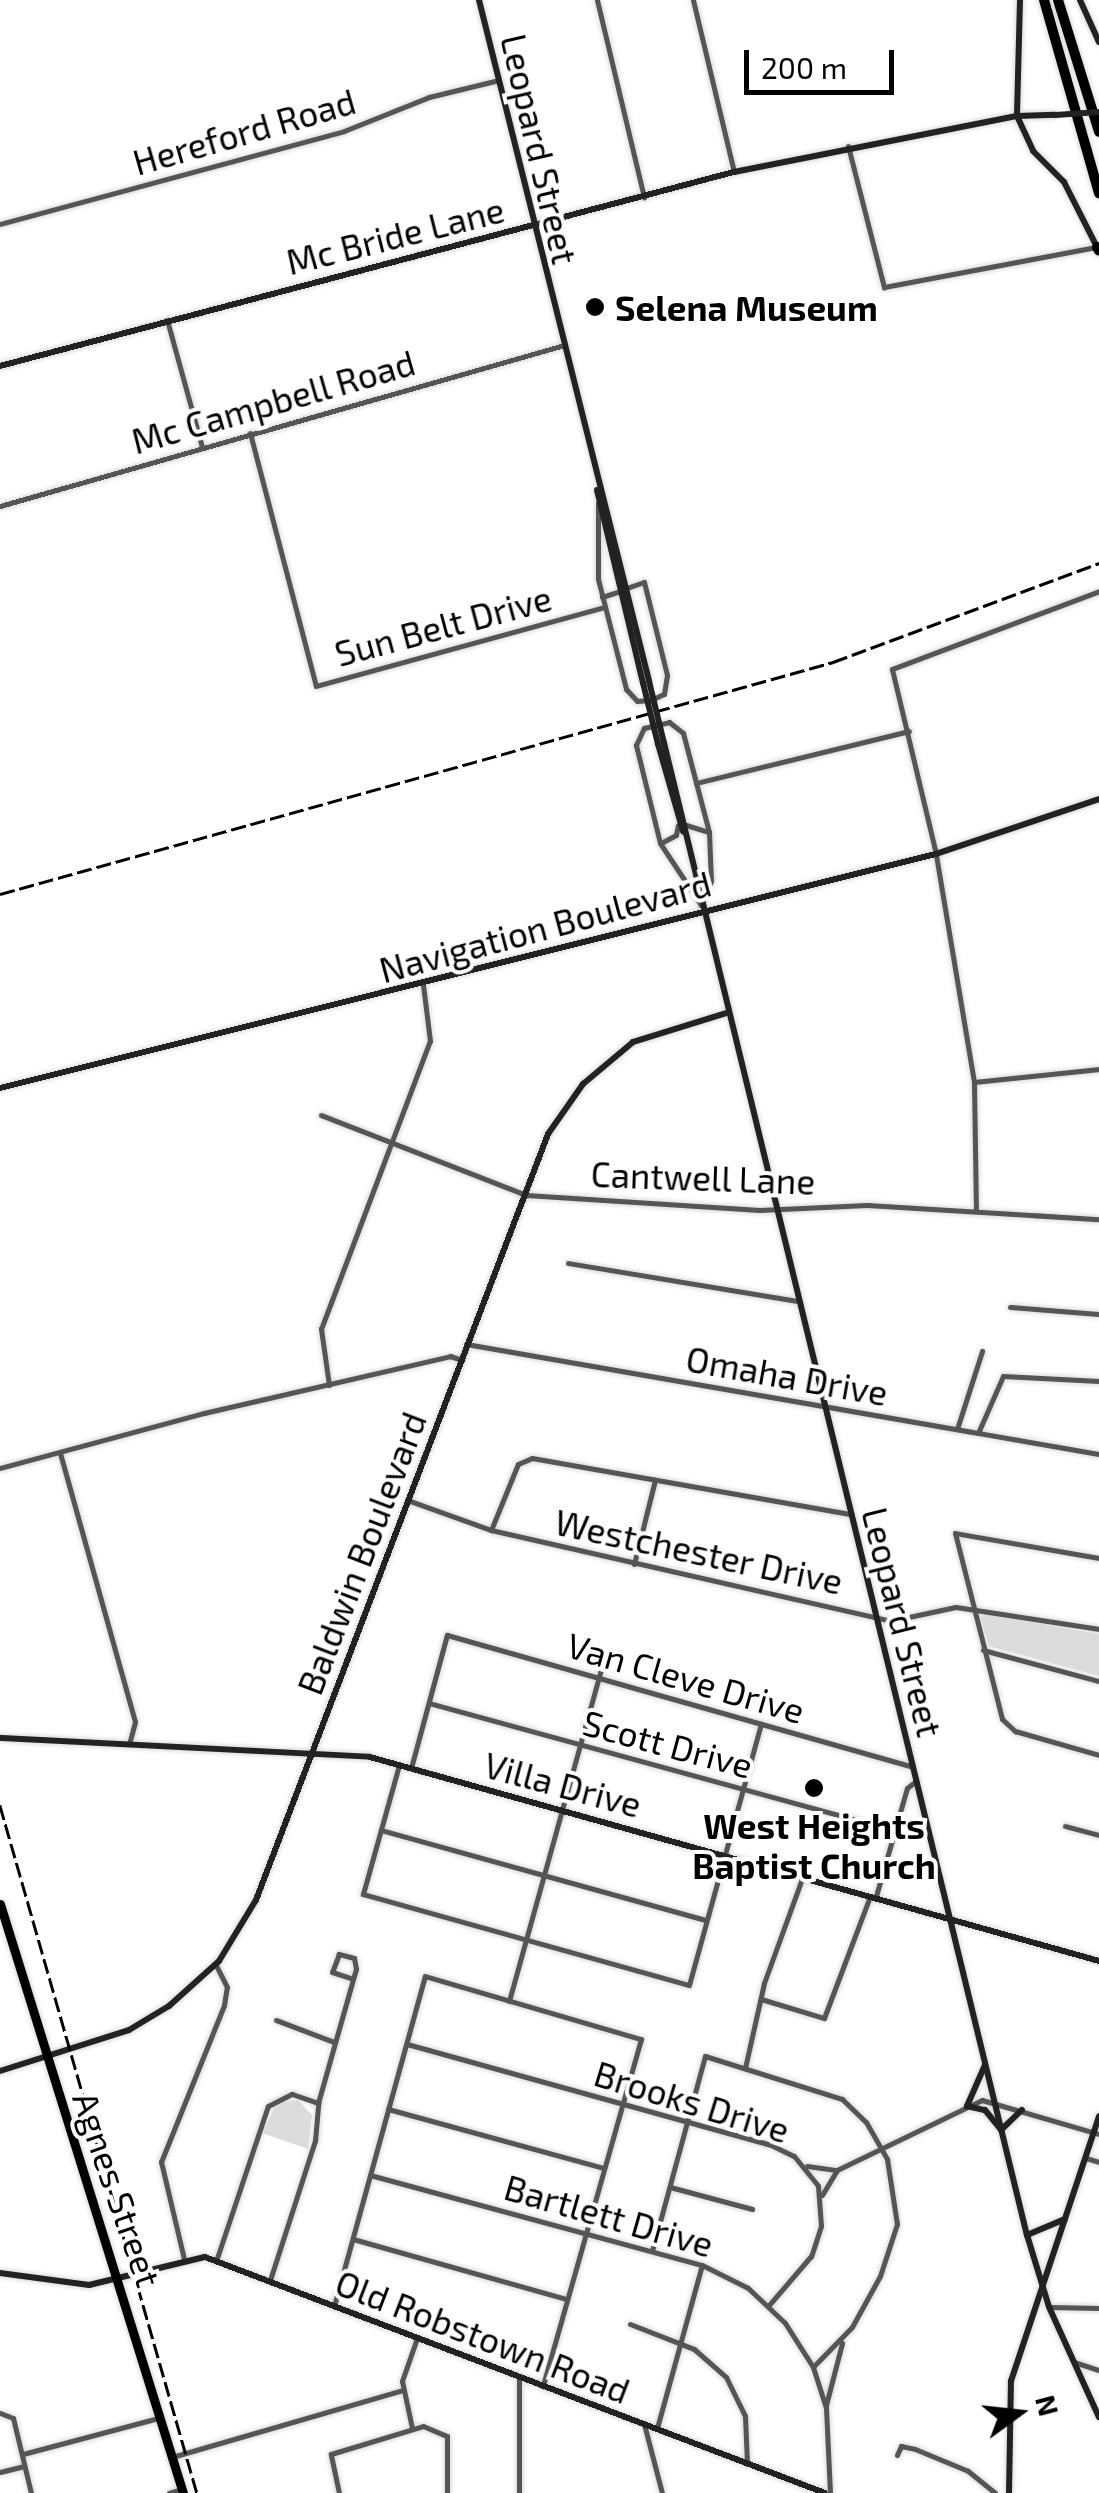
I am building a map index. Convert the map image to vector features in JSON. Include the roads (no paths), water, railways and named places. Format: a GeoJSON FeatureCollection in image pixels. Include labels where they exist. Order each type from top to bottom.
{"type":"FeatureCollection","features":[{"type":"Feature","properties":{"kind":"highway"},"geometry":{"type":"LineString","coordinates":[[1044,0],[1099,193]]}},
{"type":"Feature","properties":{"kind":"highway"},"geometry":{"type":"LineString","coordinates":[[1058,0],[1099,132]]}},
{"type":"Feature","properties":{"kind":"main road","name":"Leopard Street"},"geometry":{"type":"LineString","coordinates":[[479,0],[1027,2235],[1049,2307],[1099,2417]]}},
{"type":"Feature","properties":{"kind":"main road"},"geometry":{"type":"LineString","coordinates":[[1020,0],[1017,116],[1032,151],[1064,182],[1098,250]]}},
{"type":"Feature","properties":{"kind":"main road"},"geometry":{"type":"LineString","coordinates":[[1080,0],[1099,42]]}},
{"type":"Feature","properties":{"kind":"main road","name":"Mc Bride Lane"},"geometry":{"type":"LineString","coordinates":[[0,366],[734,172],[848,146],[1017,116],[1099,112]]}},
{"type":"Feature","properties":{"kind":"main road","name":"Leopard Street"},"geometry":{"type":"LineString","coordinates":[[597,484],[598,503],[624,589]]}},
{"type":"Feature","properties":{"kind":"main road","name":"Navigation Boulevard"},"geometry":{"type":"LineString","coordinates":[[0,1088],[423,985],[702,909],[936,854],[1099,799]]}},
{"type":"Feature","properties":{"kind":"main road","name":"Baldwin Boulevard"},"geometry":{"type":"LineString","coordinates":[[0,2071],[128,2030],[216,1965],[256,1900],[466,1344],[564,1107],[607,1060],[670,1026],[726,1013]]}},
{"type":"Feature","properties":{"kind":"main road","name":"Villa Drive"},"geometry":{"type":"LineString","coordinates":[[0,1738],[310,1754],[398,1765],[1099,1961]]}},
{"type":"Feature","properties":{"kind":"main road","name":"Agnes Street"},"geometry":{"type":"LineString","coordinates":[[0,1904],[3,1926],[45,2057],[121,2278],[182,2491]]}},
{"type":"Feature","properties":{"kind":"main road"},"geometry":{"type":"LineString","coordinates":[[985,2064],[967,2106],[985,2110],[1002,2130],[1022,2110]]}},
{"type":"Feature","properties":{"kind":"main road"},"geometry":{"type":"LineString","coordinates":[[1008,2493],[1011,2381],[1045,2294],[1099,2116]]}},
{"type":"Feature","properties":{"kind":"main road"},"geometry":{"type":"LineString","coordinates":[[1027,2235],[1062,2224],[1068,2214]]}},
{"type":"Feature","properties":{"kind":"main road","name":"Old Robstown Road"},"geometry":{"type":"LineString","coordinates":[[0,2272],[57,2284],[121,2278],[184,2259],[216,2261],[828,2493]]}},
{"type":"Feature","properties":{"kind":"street"},"geometry":{"type":"LineString","coordinates":[[596,0],[644,196]]}},
{"type":"Feature","properties":{"kind":"street"},"geometry":{"type":"LineString","coordinates":[[693,0],[734,172]]}},
{"type":"Feature","properties":{"kind":"street","name":"Hereford Road"},"geometry":{"type":"LineString","coordinates":[[0,224],[344,131],[429,97],[499,80]]}},
{"type":"Feature","properties":{"kind":"street"},"geometry":{"type":"LineString","coordinates":[[848,146],[884,287],[1098,250]]}},
{"type":"Feature","properties":{"kind":"street"},"geometry":{"type":"LineString","coordinates":[[168,320],[202,447]]}},
{"type":"Feature","properties":{"kind":"street","name":"Mc Campbell Road"},"geometry":{"type":"LineString","coordinates":[[0,506],[561,346]]}},
{"type":"Feature","properties":{"kind":"street","name":"Sun Belt Drive"},"geometry":{"type":"LineString","coordinates":[[250,433],[316,686],[604,607]]}},
{"type":"Feature","properties":{"kind":"street"},"geometry":{"type":"LineString","coordinates":[[598,503],[602,596],[631,698],[664,694],[667,675],[644,582],[602,596]]}},
{"type":"Feature","properties":{"kind":"street"},"geometry":{"type":"LineString","coordinates":[[976,1211],[974,1082],[936,854],[892,669],[1099,591]]}},
{"type":"Feature","properties":{"kind":"street"},"geometry":{"type":"LineString","coordinates":[[678,726],[709,832],[711,881],[702,909],[660,843],[636,746],[644,728],[678,726]]}},
{"type":"Feature","properties":{"kind":"street"},"geometry":{"type":"LineString","coordinates":[[696,783],[909,731]]}},
{"type":"Feature","properties":{"kind":"street"},"geometry":{"type":"LineString","coordinates":[[660,843],[676,835],[682,826],[689,831],[709,832]]}},
{"type":"Feature","properties":{"kind":"street"},"geometry":{"type":"LineString","coordinates":[[329,1385],[321,1330],[430,1042],[423,985]]}},
{"type":"Feature","properties":{"kind":"street"},"geometry":{"type":"LineString","coordinates":[[974,1082],[1099,1069]]}},
{"type":"Feature","properties":{"kind":"street","name":"Cantwell Lane"},"geometry":{"type":"LineString","coordinates":[[321,1115],[526,1195],[774,1210],[866,1204],[1099,1219]]}},
{"type":"Feature","properties":{"kind":"street"},"geometry":{"type":"LineString","coordinates":[[568,1264],[798,1301]]}},
{"type":"Feature","properties":{"kind":"street"},"geometry":{"type":"LineString","coordinates":[[1010,1307],[1099,1314]]}},
{"type":"Feature","properties":{"kind":"street","name":"Omaha Drive"},"geometry":{"type":"LineString","coordinates":[[466,1344],[1099,1454]]}},
{"type":"Feature","properties":{"kind":"street"},"geometry":{"type":"LineString","coordinates":[[957,1429],[982,1351]]}},
{"type":"Feature","properties":{"kind":"street"},"geometry":{"type":"LineString","coordinates":[[0,1468],[450,1356],[462,1360]]}},
{"type":"Feature","properties":{"kind":"street"},"geometry":{"type":"LineString","coordinates":[[978,1433],[1003,1376],[1099,1381]]}},
{"type":"Feature","properties":{"kind":"street"},"geometry":{"type":"LineString","coordinates":[[60,1452],[135,1722],[130,1744]]}},
{"type":"Feature","properties":{"kind":"street"},"geometry":{"type":"LineString","coordinates":[[491,1530],[523,1458],[850,1514]]}},
{"type":"Feature","properties":{"kind":"street"},"geometry":{"type":"LineString","coordinates":[[634,1564],[655,1480]]}},
{"type":"Feature","properties":{"kind":"street","name":"Westchester Drive"},"geometry":{"type":"LineString","coordinates":[[410,1500],[491,1530],[890,1621],[974,1608],[1099,1629]]}},
{"type":"Feature","properties":{"kind":"street"},"geometry":{"type":"LineString","coordinates":[[1099,1558],[955,1533],[1002,1719],[1015,1731],[1099,1755]]}},
{"type":"Feature","properties":{"kind":"street","name":"Van Cleve Drive"},"geometry":{"type":"LineString","coordinates":[[429,1703],[447,1635],[912,1767]]}},
{"type":"Feature","properties":{"kind":"street"},"geometry":{"type":"LineString","coordinates":[[984,1650],[1099,1681]]}},
{"type":"Feature","properties":{"kind":"street"},"geometry":{"type":"LineString","coordinates":[[509,2001],[605,1656]]}},
{"type":"Feature","properties":{"kind":"street"},"geometry":{"type":"LineString","coordinates":[[411,1768],[429,1703]]}},
{"type":"Feature","properties":{"kind":"street","name":"Scott Drive"},"geometry":{"type":"LineString","coordinates":[[429,1703],[894,1830]]}},
{"type":"Feature","properties":{"kind":"street"},"geometry":{"type":"LineString","coordinates":[[398,1765],[363,1894],[690,1985],[761,1724]]}},
{"type":"Feature","properties":{"kind":"street"},"geometry":{"type":"LineString","coordinates":[[761,1999],[824,2018],[916,1781]]}},
{"type":"Feature","properties":{"kind":"street"},"geometry":{"type":"LineString","coordinates":[[1064,1826],[1099,1835]]}},
{"type":"Feature","properties":{"kind":"street"},"geometry":{"type":"LineString","coordinates":[[381,1830],[707,1920]]}},
{"type":"Feature","properties":{"kind":"street"},"geometry":{"type":"LineString","coordinates":[[745,2068],[761,1999],[803,1876]]}},
{"type":"Feature","properties":{"kind":"street"},"geometry":{"type":"LineString","coordinates":[[270,2280],[316,2141],[318,2102],[335,2042],[350,1978],[354,1958],[334,1956],[335,1976],[350,1978]]}},
{"type":"Feature","properties":{"kind":"street"},"geometry":{"type":"LineString","coordinates":[[184,2259],[160,2162],[224,2006],[227,1987],[216,1965]]}},
{"type":"Feature","properties":{"kind":"street"},"geometry":{"type":"LineString","coordinates":[[334,2306],[425,1976],[642,2039],[543,2386]]}},
{"type":"Feature","properties":{"kind":"street"},"geometry":{"type":"LineString","coordinates":[[276,2020],[335,2042]]}},
{"type":"Feature","properties":{"kind":"street","name":"Brooks Drive"},"geometry":{"type":"LineString","coordinates":[[407,2044],[772,2145],[804,2165],[821,2198]]}},
{"type":"Feature","properties":{"kind":"street"},"geometry":{"type":"LineString","coordinates":[[652,2251],[705,2056],[842,2098],[882,2148],[896,2186],[897,2224],[880,2276],[842,2343],[813,2367]]}},
{"type":"Feature","properties":{"kind":"street"},"geometry":{"type":"LineString","coordinates":[[216,2261],[268,2106],[292,2094],[318,2102]]}},
{"type":"Feature","properties":{"kind":"street"},"geometry":{"type":"LineString","coordinates":[[769,2305],[810,2256],[821,2226],[821,2198],[838,2170],[967,2106],[995,2103],[1096,2133]]}},
{"type":"Feature","properties":{"kind":"street"},"geometry":{"type":"LineString","coordinates":[[388,2108],[604,2168]]}},
{"type":"Feature","properties":{"kind":"street"},"geometry":{"type":"LineString","coordinates":[[1086,2158],[1099,2162]]}},
{"type":"Feature","properties":{"kind":"street"},"geometry":{"type":"LineString","coordinates":[[804,2165],[838,2170]]}},
{"type":"Feature","properties":{"kind":"street","name":"Bartlett Drive"},"geometry":{"type":"LineString","coordinates":[[370,2174],[702,2266],[769,2305],[813,2367],[826,2408]]}},
{"type":"Feature","properties":{"kind":"street"},"geometry":{"type":"LineString","coordinates":[[670,2187],[752,2210]]}},
{"type":"Feature","properties":{"kind":"street"},"geometry":{"type":"LineString","coordinates":[[353,2239],[568,2300]]}},
{"type":"Feature","properties":{"kind":"street"},"geometry":{"type":"LineString","coordinates":[[657,2428],[702,2266]]}},
{"type":"Feature","properties":{"kind":"street"},"geometry":{"type":"LineString","coordinates":[[1049,2307],[1099,2308]]}},
{"type":"Feature","properties":{"kind":"street"},"geometry":{"type":"LineString","coordinates":[[630,2324],[682,2344],[718,2367],[735,2390],[745,2416],[748,2464]]}},
{"type":"Feature","properties":{"kind":"street"},"geometry":{"type":"LineString","coordinates":[[412,2428],[402,2390],[417,2338]]}},
{"type":"Feature","properties":{"kind":"street","name":"Bartlett Drive"},"geometry":{"type":"LineString","coordinates":[[828,2493],[826,2408],[842,2343]]}},
{"type":"Feature","properties":{"kind":"street"},"geometry":{"type":"LineString","coordinates":[[1074,2362],[1099,2370]]}},
{"type":"Feature","properties":{"kind":"street"},"geometry":{"type":"LineString","coordinates":[[519,2377],[520,2493]]}},
{"type":"Feature","properties":{"kind":"street"},"geometry":{"type":"LineString","coordinates":[[172,2457],[402,2390]]}},
{"type":"Feature","properties":{"kind":"street"},"geometry":{"type":"LineString","coordinates":[[3,2413],[22,2454],[32,2493]]}},
{"type":"Feature","properties":{"kind":"street"},"geometry":{"type":"LineString","coordinates":[[22,2454],[161,2417]]}},
{"type":"Feature","properties":{"kind":"street"},"geometry":{"type":"LineString","coordinates":[[644,2424],[662,2493]]}},
{"type":"Feature","properties":{"kind":"street"},"geometry":{"type":"LineString","coordinates":[[339,2493],[331,2454],[428,2426],[447,2436],[447,2493]]}},
{"type":"Feature","properties":{"kind":"street"},"geometry":{"type":"LineString","coordinates":[[897,2455],[901,2446],[915,2449],[968,2471],[995,2493]]}},
{"type":"Feature","properties":{"kind":"street"},"geometry":{"type":"LineString","coordinates":[[0,2472],[24,2466]]}},
{"type":"Feature","properties":{"kind":"street"},"geometry":{"type":"LineString","coordinates":[[795,2493],[799,2483]]}},
{"type":"Feature","properties":{"kind":"street"},"geometry":{"type":"LineString","coordinates":[[169,2493],[182,2491]]}},
{"type":"Feature","properties":{"kind":"railway"},"geometry":{"type":"LineString","coordinates":[[0,894],[833,662],[1099,563]]}},
{"type":"Feature","properties":{"kind":"railway"},"geometry":{"type":"LineString","coordinates":[[0,1805],[197,2493]]}},
{"type":"Feature","properties":{"kind":"place","name":"Selena Museum"},"geometry":{"type":"Point","coordinates":[595,307]}},
{"type":"Feature","properties":{"kind":"place","name":"West Heights Baptist Church"},"geometry":{"type":"Point","coordinates":[814,1788]}}]}
